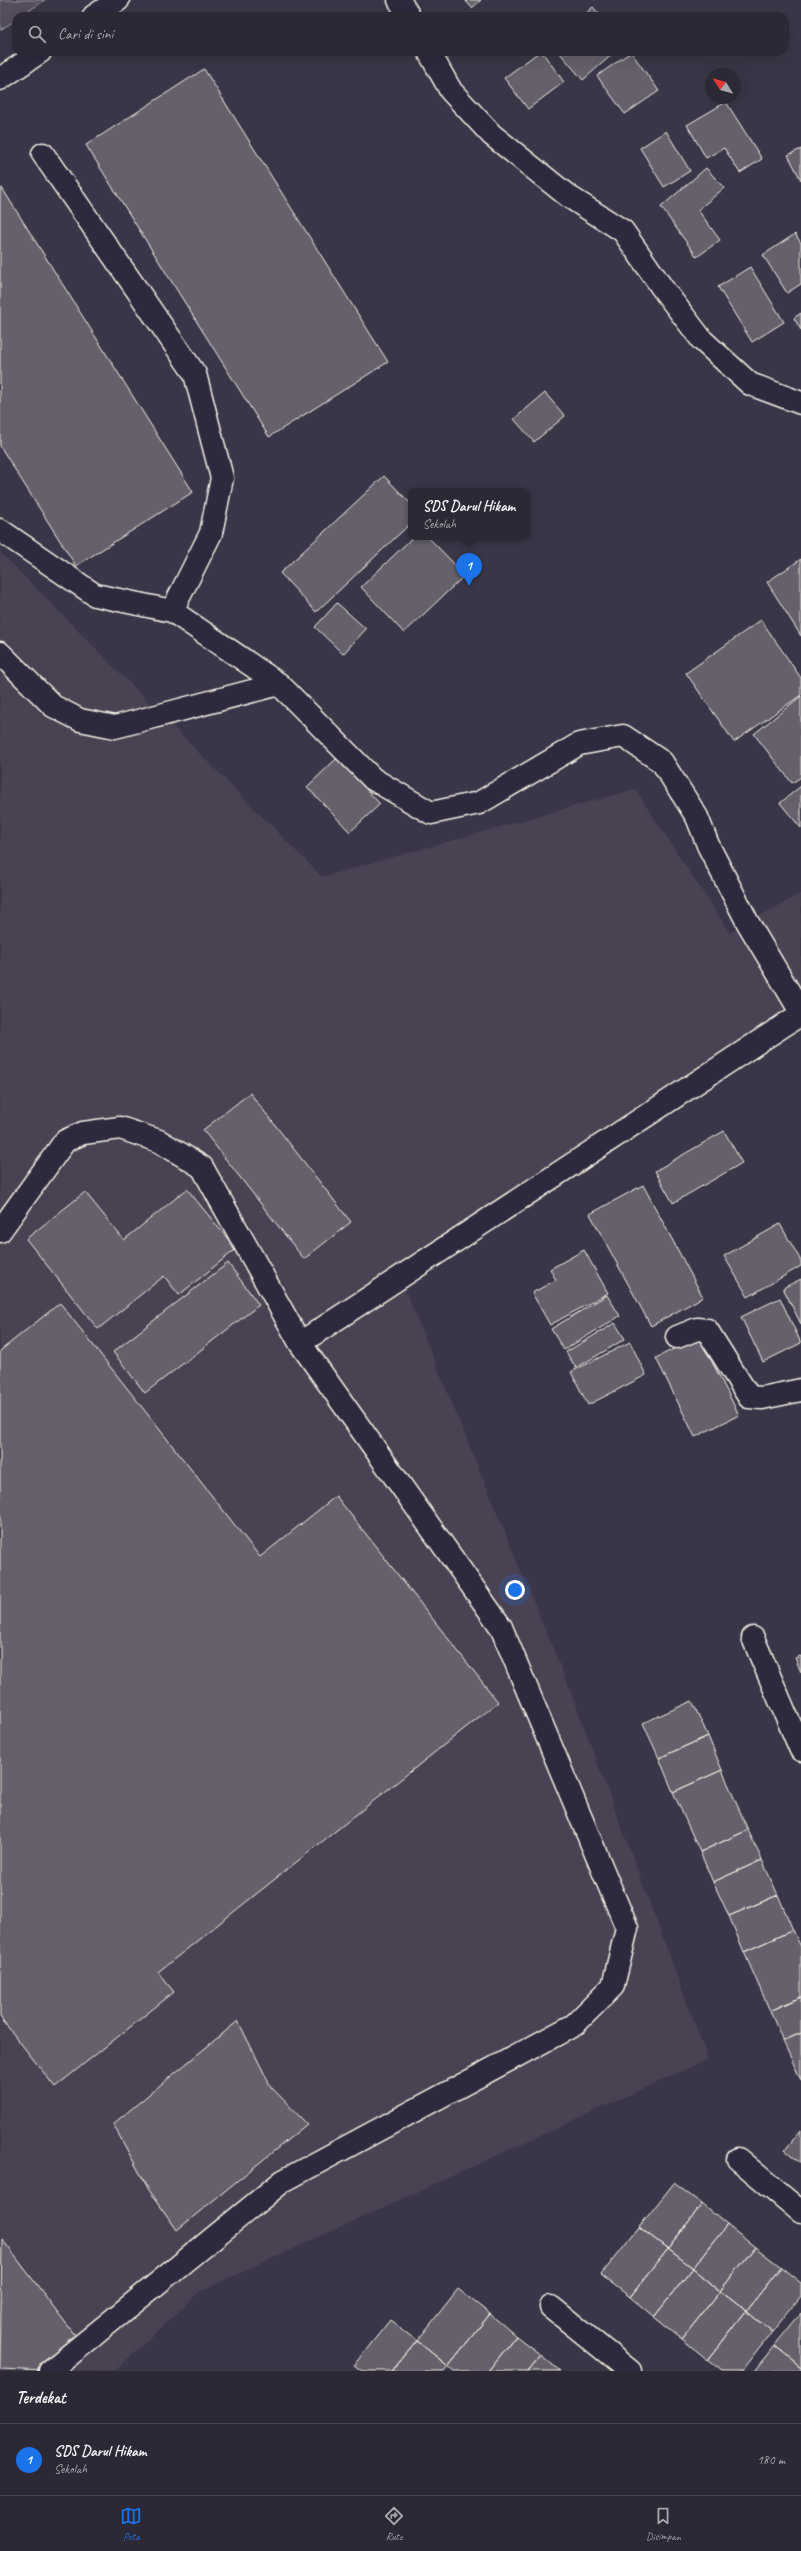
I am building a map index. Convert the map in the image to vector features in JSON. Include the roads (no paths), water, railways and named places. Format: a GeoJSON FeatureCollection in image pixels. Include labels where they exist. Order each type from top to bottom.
{"type":"FeatureCollection","features":[{"type":"Feature","properties":{"kind":"street"},"geometry":{"type":"LineString","coordinates":[[100,12],[118,0]]}},
{"type":"Feature","properties":{"kind":"street"},"geometry":{"type":"LineString","coordinates":[[399,0],[406,12]]}},
{"type":"Feature","properties":{"kind":"street"},"geometry":{"type":"LineString","coordinates":[[0,79],[34,56]]}},
{"type":"Feature","properties":{"kind":"street"},"geometry":{"type":"LineString","coordinates":[[431,56],[451,91],[492,135],[568,196],[623,231],[663,289],[702,340],[750,384],[801,403]]}},
{"type":"Feature","properties":{"kind":"street"},"geometry":{"type":"LineString","coordinates":[[43,154],[195,374],[222,478],[211,533],[172,611]]}},
{"type":"Feature","properties":{"kind":"street"},"geometry":{"type":"LineString","coordinates":[[0,530],[95,595],[172,611],[279,684],[373,780],[431,813],[479,804],[579,744],[623,736],[662,762],[697,817],[708,845],[748,923],[801,1013],[300,1343]]}},
{"type":"Feature","properties":{"kind":"street"},"geometry":{"type":"LineString","coordinates":[[0,653],[53,706],[80,720],[115,727],[279,684]]}},
{"type":"Feature","properties":{"kind":"street"},"geometry":{"type":"LineString","coordinates":[[0,1232],[65,1141],[83,1133],[120,1128],[159,1140],[202,1167],[300,1343],[501,1627],[627,1928],[613,1986],[574,2025],[282,2181],[50,2371]]}},
{"type":"Feature","properties":{"kind":"street"},"geometry":{"type":"LineString","coordinates":[[677,1337],[697,1329],[707,1330],[749,1397],[762,1398],[801,1390]]}},
{"type":"Feature","properties":{"kind":"street"},"geometry":{"type":"LineString","coordinates":[[753,1638],[801,1750]]}},
{"type":"Feature","properties":{"kind":"street"},"geometry":{"type":"LineString","coordinates":[[738,2159],[801,2212]]}},
{"type":"Feature","properties":{"kind":"street"},"geometry":{"type":"LineString","coordinates":[[551,2307],[630,2371]]}},
{"type":"Feature","properties":{"kind":"place","name":"SDS Darul Hikam"},"geometry":{"type":"Point","coordinates":[469,586]}}]}
